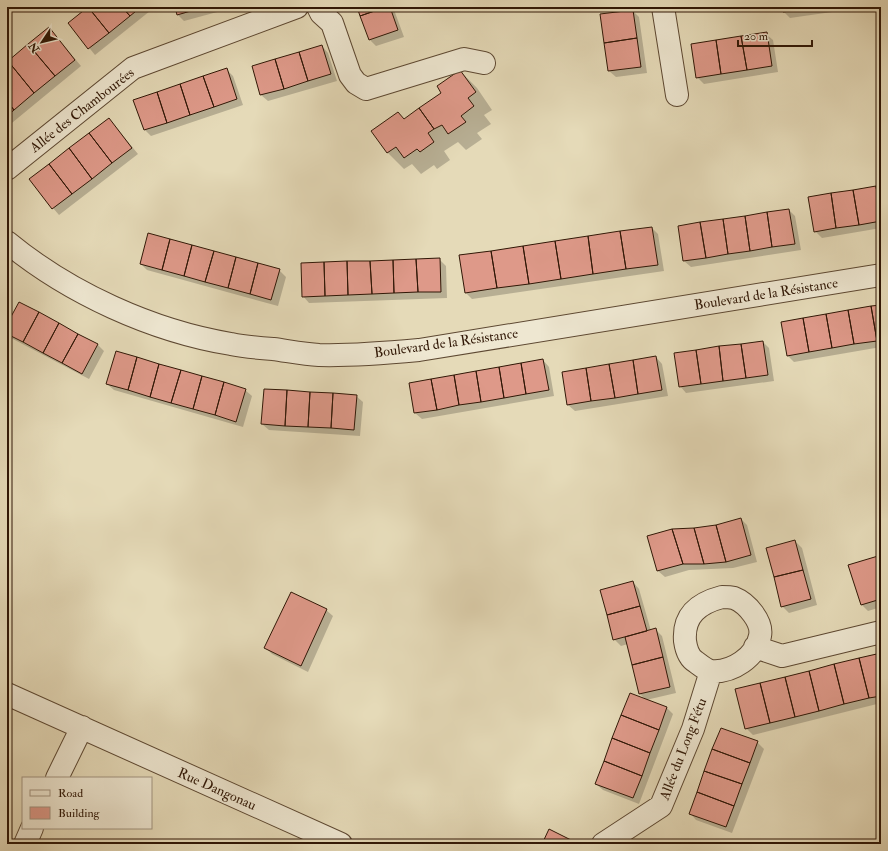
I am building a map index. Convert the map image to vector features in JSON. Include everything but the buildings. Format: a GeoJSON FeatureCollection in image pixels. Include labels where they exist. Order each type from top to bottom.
{"type":"FeatureCollection","features":[{"type":"Feature","properties":{"kind":"street","name":"Allée des Chambourées"},"geometry":{"type":"LineString","coordinates":[[7,169],[133,68],[297,7]]}},
{"type":"Feature","properties":{"kind":"street"},"geometry":{"type":"LineString","coordinates":[[318,7],[320,13],[332,23],[350,75],[356,83],[366,89],[464,59],[484,64]]}},
{"type":"Feature","properties":{"kind":"street"},"geometry":{"type":"LineString","coordinates":[[662,7],[677,96]]}},
{"type":"Feature","properties":{"kind":"street","name":"Boulevard de la Résistance"},"geometry":{"type":"LineString","coordinates":[[7,242],[28,260],[111,307],[173,330],[231,344],[318,355],[376,354],[419,350],[881,275]]}},
{"type":"Feature","properties":{"kind":"street"},"geometry":{"type":"LineString","coordinates":[[722,597],[734,598],[752,613],[758,624],[760,636],[755,647],[746,659],[729,670],[711,671],[704,668],[692,659],[686,645],[684,632],[688,619],[696,608],[708,600],[722,597]]}},
{"type":"Feature","properties":{"kind":"street"},"geometry":{"type":"LineString","coordinates":[[755,647],[782,656],[881,632]]}},
{"type":"Feature","properties":{"kind":"street","name":"Allée du Long Fétu"},"geometry":{"type":"LineString","coordinates":[[603,844],[661,806],[693,729],[711,671]]}},
{"type":"Feature","properties":{"kind":"street","name":"Rue Dangonau"},"geometry":{"type":"LineString","coordinates":[[7,694],[341,844]]}},
{"type":"Feature","properties":{"kind":"street"},"geometry":{"type":"LineString","coordinates":[[57,777],[82,727]]}},
{"type":"Feature","properties":{"kind":"street"},"geometry":{"type":"LineString","coordinates":[[25,844],[32,829]]}}]}
